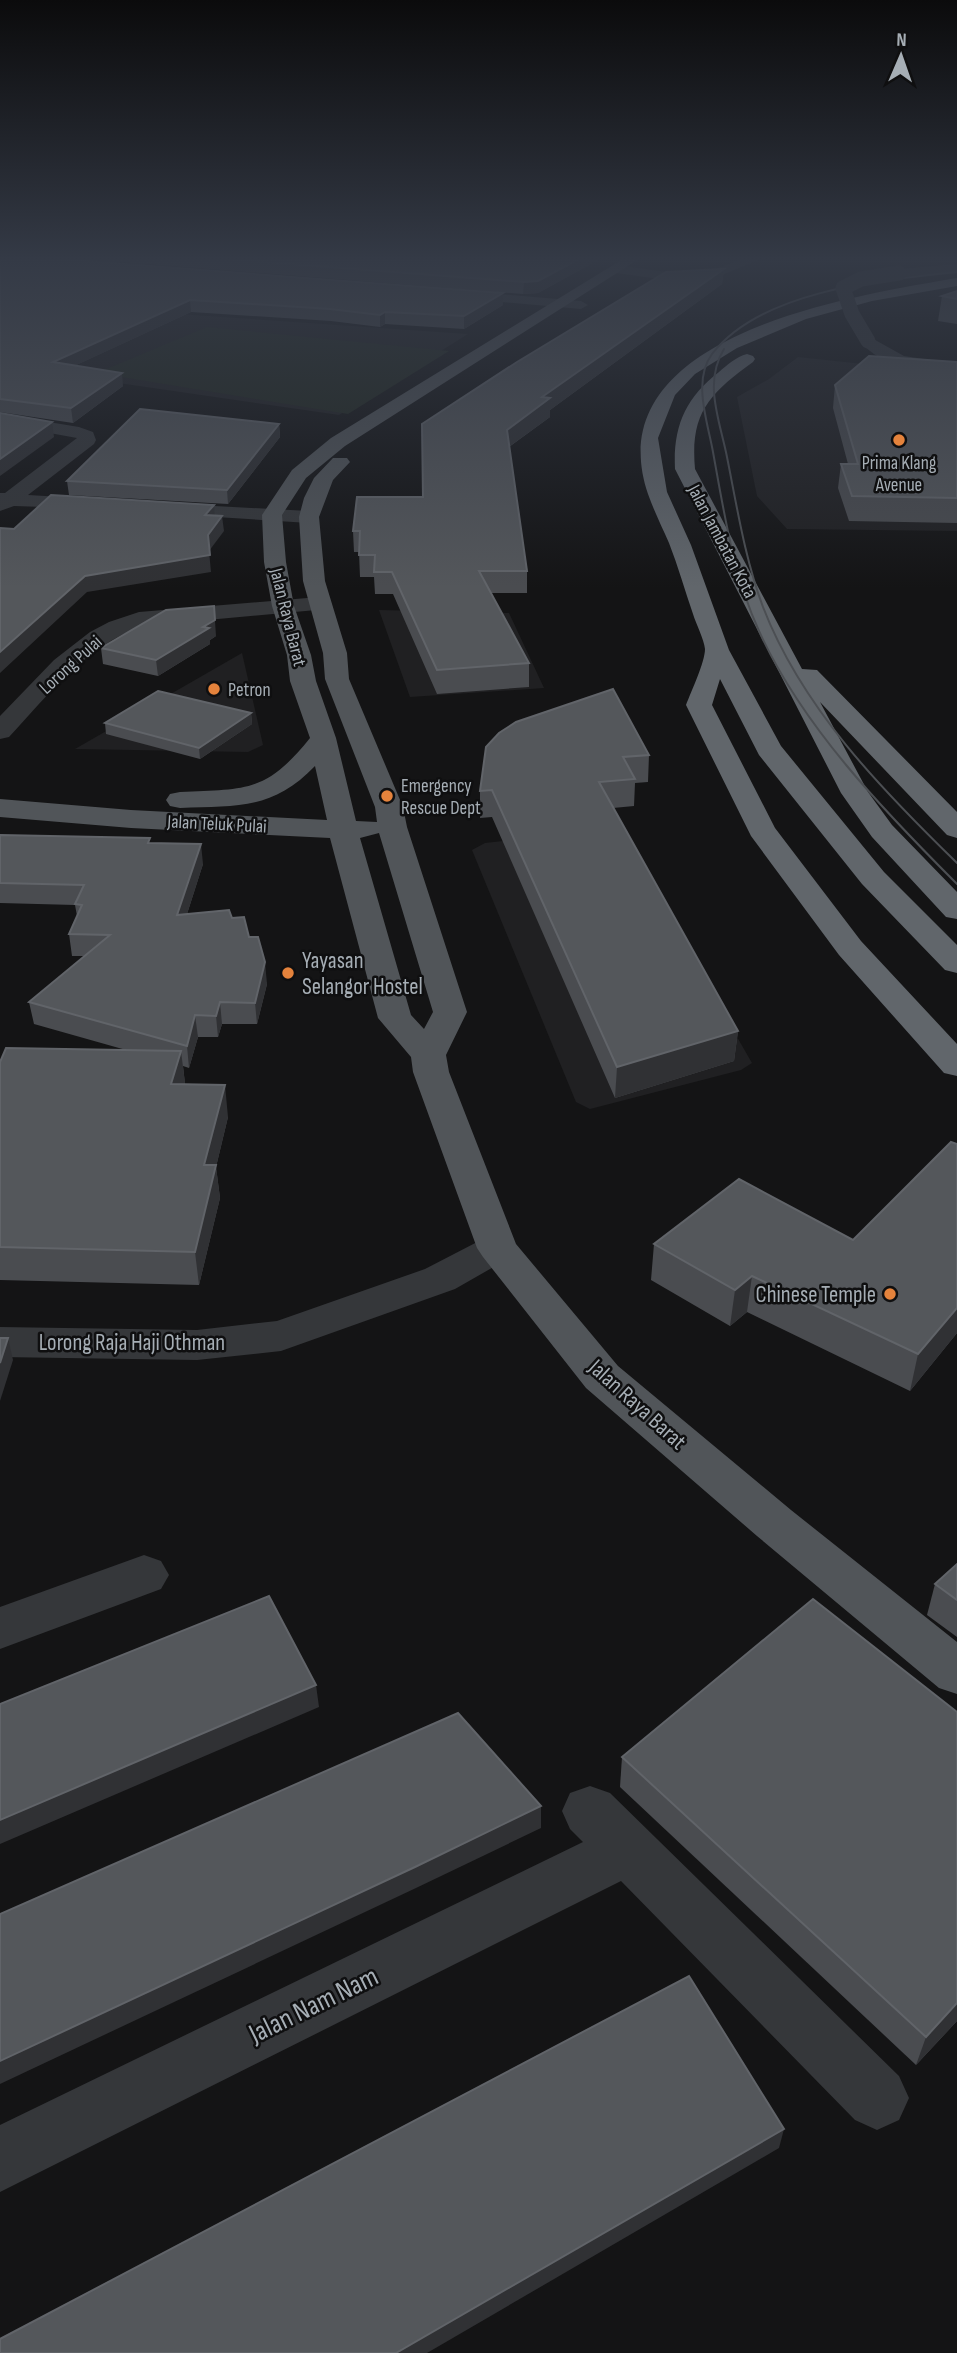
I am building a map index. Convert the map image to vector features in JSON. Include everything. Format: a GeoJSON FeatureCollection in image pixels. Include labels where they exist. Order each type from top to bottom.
{"type":"FeatureCollection","features":[{"type":"Feature","properties":{"kind":"highway","name":"Jalan Jambatan Kota"},"geometry":{"type":"LineString","coordinates":[[691,369],[667,393],[649,438],[657,492],[680,545],[717,650],[769,749],[873,878],[955,961]]}},
{"type":"Feature","properties":{"kind":"highway","name":"Jalan Jambatan Kota"},"geometry":{"type":"LineString","coordinates":[[733,369],[699,398],[687,420],[681,443],[685,469],[855,793],[882,831],[957,911]]}},
{"type":"Feature","properties":{"kind":"highway"},"geometry":{"type":"LineString","coordinates":[[778,643],[957,829]]}},
{"type":"Feature","properties":{"kind":"highway"},"geometry":{"type":"LineString","coordinates":[[717,650],[699,705],[761,830],[850,948],[957,1065]]}},
{"type":"Feature","properties":{"kind":"main road","name":"Jalan Raya Barat"},"geometry":{"type":"LineString","coordinates":[[461,369],[338,442],[299,474],[272,515],[275,562],[283,606],[299,655],[303,681],[323,738],[351,866],[395,1018],[428,1055],[431,1072],[497,1248],[602,1377],[774,1523],[957,1672]]}},
{"type":"Feature","properties":{"kind":"main road","name":"Jalan Raya Barat"},"geometry":{"type":"LineString","coordinates":[[428,1055],[450,1012],[390,817],[337,679],[335,653],[314,581],[309,517],[314,498],[324,478],[362,444],[483,369]]}},
{"type":"Feature","properties":{"kind":"main road"},"geometry":{"type":"LineString","coordinates":[[139,802],[256,796],[278,787],[292,776],[323,738]]}},
{"type":"Feature","properties":{"kind":"main road","name":"Jalan Teluk Pulai"},"geometry":{"type":"LineString","coordinates":[[43,810],[139,802],[342,819]]}},
{"type":"Feature","properties":{"kind":"main road","name":"Jalan Teluk Pulai"},"geometry":{"type":"LineString","coordinates":[[0,808],[131,819],[390,817]]}},
{"type":"Feature","properties":{"kind":"street"},"geometry":{"type":"LineString","coordinates":[[0,419],[79,432],[87,436],[88,440],[3,502]]}},
{"type":"Feature","properties":{"kind":"street"},"geometry":{"type":"LineString","coordinates":[[3,502],[309,517]]}},
{"type":"Feature","properties":{"kind":"street","name":"Lorong Pulai"},"geometry":{"type":"LineString","coordinates":[[0,731],[72,657],[99,635],[119,625],[139,620],[319,604]]}},
{"type":"Feature","properties":{"kind":"street","name":"Lorong Raja Haji Othman"},"geometry":{"type":"LineString","coordinates":[[0,1342],[197,1345],[281,1336],[440,1279],[497,1248]]}},
{"type":"Feature","properties":{"kind":"street"},"geometry":{"type":"LineString","coordinates":[[0,1628],[144,1575]]}},
{"type":"Feature","properties":{"kind":"street","name":"Jalan Nam Nam"},"geometry":{"type":"LineString","coordinates":[[0,2159],[608,1830],[877,2098]]}},
{"type":"Feature","properties":{"kind":"shaded area"},"geometry":{"type":"Polygon","coordinates":[[[71,369],[413,369],[339,415],[77,377],[71,369]]]}},
{"type":"Feature","properties":{"kind":"shaded area"},"geometry":{"type":"Polygon","coordinates":[[[107,369],[420,369],[348,414],[97,373],[107,369]]]}},
{"type":"Feature","properties":{"kind":"shaded area"},"geometry":{"type":"Polygon","coordinates":[[[782,369],[908,369],[957,374],[957,531],[787,529],[757,496],[737,397],[782,369]]]}},
{"type":"Feature","properties":{"kind":"shaded area"},"geometry":{"type":"Polygon","coordinates":[[[379,610],[509,613],[544,688],[410,697],[379,610]]]}},
{"type":"Feature","properties":{"kind":"shaded area"},"geometry":{"type":"Polygon","coordinates":[[[242,653],[263,745],[248,752],[75,749],[242,653]]]}},
{"type":"Feature","properties":{"kind":"shaded area"},"geometry":{"type":"Polygon","coordinates":[[[617,829],[752,1063],[741,1070],[590,1109],[576,1102],[472,850],[485,843],[617,829]]]}},
{"type":"Feature","properties":{"kind":"building"},"geometry":{"type":"Polygon","coordinates":[[[0,369],[96,369],[122,373],[71,408],[0,399],[0,369]]]}},
{"type":"Feature","properties":{"kind":"building"},"geometry":{"type":"Polygon","coordinates":[[[507,369],[582,369],[542,397],[550,398],[507,430],[527,571],[479,571],[529,663],[437,670],[392,572],[374,572],[375,555],[359,555],[360,531],[353,531],[357,497],[423,497],[422,424],[507,369]]]}},
{"type":"Feature","properties":{"kind":"building","name":"Prima Klang Avenue"},"geometry":{"type":"Polygon","coordinates":[[[854,369],[957,369],[957,498],[852,496],[841,464],[858,464],[835,385],[854,369]]]}},
{"type":"Feature","properties":{"kind":"building"},"geometry":{"type":"Polygon","coordinates":[[[140,409],[279,424],[227,490],[67,481],[140,409]]]}},
{"type":"Feature","properties":{"kind":"building"},"geometry":{"type":"Polygon","coordinates":[[[0,413],[52,422],[0,459],[0,413]]]}},
{"type":"Feature","properties":{"kind":"building"},"geometry":{"type":"Polygon","coordinates":[[[51,495],[214,505],[205,515],[222,516],[208,535],[210,555],[85,576],[0,652],[0,528],[14,529],[51,495]]]}},
{"type":"Feature","properties":{"kind":"building"},"geometry":{"type":"Polygon","coordinates":[[[214,606],[215,620],[203,627],[209,628],[156,660],[101,648],[166,610],[214,606]]]}},
{"type":"Feature","properties":{"kind":"building"},"geometry":{"type":"Polygon","coordinates":[[[613,689],[649,755],[623,757],[635,779],[599,782],[738,1031],[617,1067],[492,790],[480,791],[486,747],[499,733],[516,722],[613,689]]]}},
{"type":"Feature","properties":{"kind":"building"},"geometry":{"type":"Polygon","coordinates":[[[158,691],[251,713],[199,748],[105,723],[158,691]]]}},
{"type":"Feature","properties":{"kind":"building"},"geometry":{"type":"Polygon","coordinates":[[[0,835],[150,838],[148,843],[201,844],[177,915],[229,910],[232,918],[244,917],[249,937],[258,937],[265,962],[255,1003],[220,1002],[216,1016],[195,1015],[187,1046],[29,1002],[110,935],[69,934],[82,905],[75,904],[84,885],[0,883],[0,835]]]}},
{"type":"Feature","properties":{"kind":"building"},"geometry":{"type":"Polygon","coordinates":[[[6,1048],[181,1051],[171,1084],[225,1085],[204,1165],[216,1165],[195,1252],[0,1247],[0,1062],[6,1048]]]}},
{"type":"Feature","properties":{"kind":"building"},"geometry":{"type":"Polygon","coordinates":[[[951,1142],[957,1144],[957,1308],[918,1354],[752,1276],[735,1290],[654,1244],[739,1179],[853,1240],[951,1142]]]}},
{"type":"Feature","properties":{"kind":"building"},"geometry":{"type":"Polygon","coordinates":[[[0,1338],[8,1338],[0,1363],[0,1338]]]}},
{"type":"Feature","properties":{"kind":"building"},"geometry":{"type":"Polygon","coordinates":[[[957,1564],[957,1600],[935,1584],[957,1564]]]}},
{"type":"Feature","properties":{"kind":"building"},"geometry":{"type":"Polygon","coordinates":[[[269,1596],[316,1685],[0,1820],[0,1704],[269,1596]]]}},
{"type":"Feature","properties":{"kind":"building"},"geometry":{"type":"Polygon","coordinates":[[[813,1599],[957,1712],[957,2003],[926,2037],[622,1757],[813,1599]]]}},
{"type":"Feature","properties":{"kind":"building"},"geometry":{"type":"Polygon","coordinates":[[[458,1713],[541,1806],[0,2061],[0,1914],[458,1713]]]}},
{"type":"Feature","properties":{"kind":"building"},"geometry":{"type":"Polygon","coordinates":[[[689,1976],[784,2129],[396,2353],[0,2353],[0,2339],[689,1976]]]}},
{"type":"Feature","properties":{"kind":"tram line"},"geometry":{"type":"LineString","coordinates":[[705,369],[703,402],[726,520],[742,587],[759,631],[777,666],[821,734],[901,827],[957,884]]}},
{"type":"Feature","properties":{"kind":"tram line"},"geometry":{"type":"LineString","coordinates":[[716,369],[714,389],[717,416],[742,533],[763,607],[779,644],[821,713],[846,745],[900,806],[957,863]]}},
{"type":"Feature","properties":{"kind":"place","name":"Prima Klang Avenue"},"geometry":{"type":"Point","coordinates":[899,440]}},
{"type":"Feature","properties":{"kind":"place","name":"Petron"},"geometry":{"type":"Point","coordinates":[214,689]}},
{"type":"Feature","properties":{"kind":"place","name":"Emergency Rescue Dept"},"geometry":{"type":"Point","coordinates":[387,796]}},
{"type":"Feature","properties":{"kind":"place","name":"Yayasan Selangor Hostel"},"geometry":{"type":"Point","coordinates":[288,973]}},
{"type":"Feature","properties":{"kind":"place","name":"Chinese Temple"},"geometry":{"type":"Point","coordinates":[890,1294]}}]}
